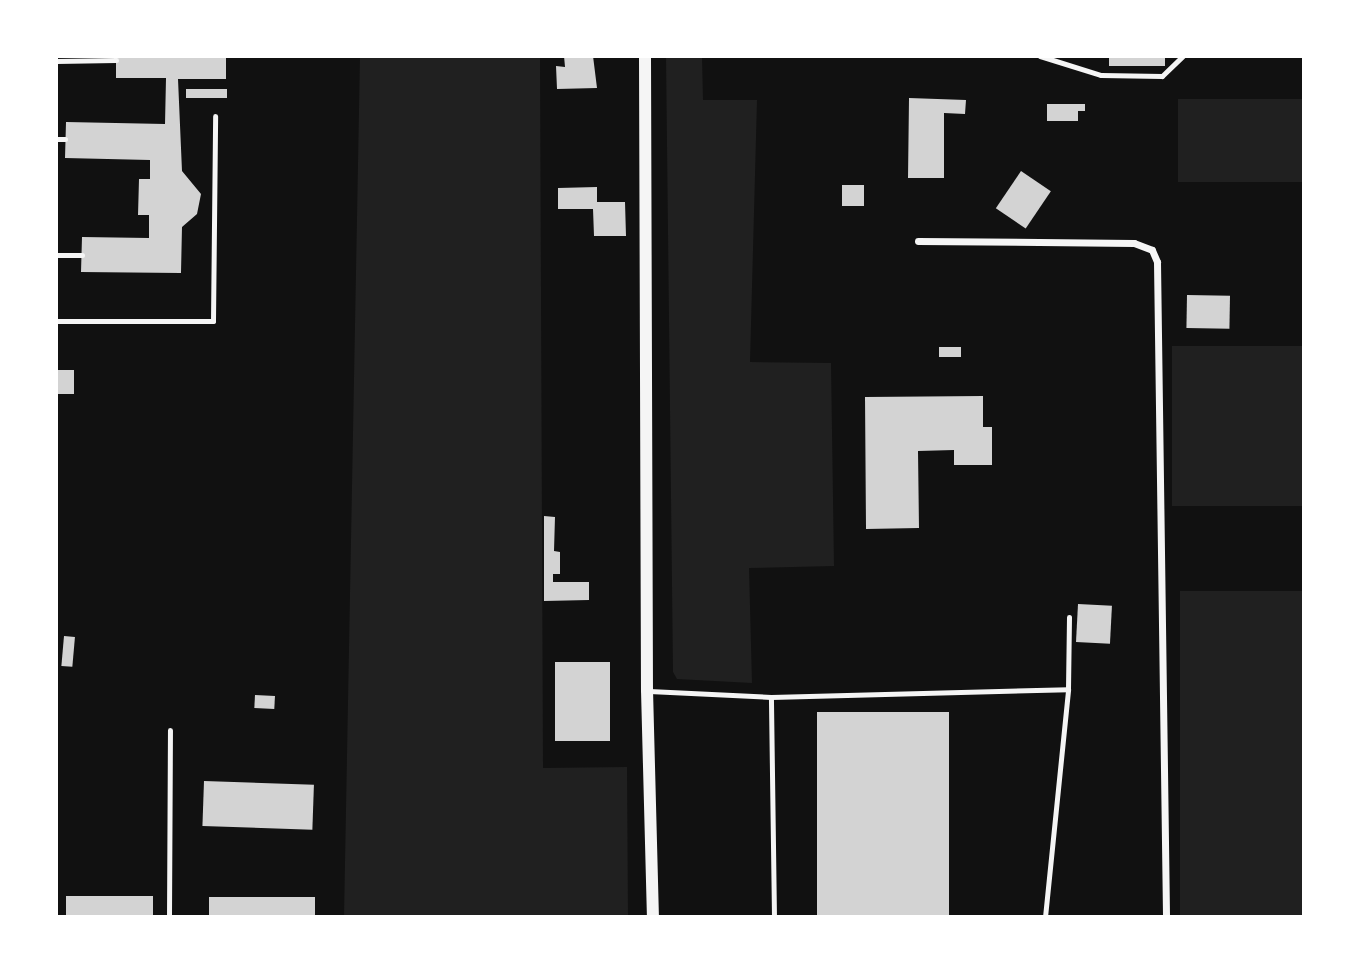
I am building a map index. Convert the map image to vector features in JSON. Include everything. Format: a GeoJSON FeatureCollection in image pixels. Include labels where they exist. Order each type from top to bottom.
{"type":"FeatureCollection","features":[{"type":"Feature","properties":{"kind":"street"},"geometry":{"type":"LineString","coordinates":[[645,56],[647,690],[653,917]]}},
{"type":"Feature","properties":{"kind":"street"},"geometry":{"type":"LineString","coordinates":[[918,241],[1134,243],[1152,250],[1157,262],[1166,917]]}},
{"type":"Feature","properties":{"kind":"lane"},"geometry":{"type":"LineString","coordinates":[[1040,56],[1101,75],[1162,76],[1183,56]]}},
{"type":"Feature","properties":{"kind":"lane"},"geometry":{"type":"LineString","coordinates":[[56,61],[116,60]]}},
{"type":"Feature","properties":{"kind":"lane"},"geometry":{"type":"LineString","coordinates":[[56,321],[213,321],[215,116]]}},
{"type":"Feature","properties":{"kind":"lane"},"geometry":{"type":"LineString","coordinates":[[56,139],[65,139]]}},
{"type":"Feature","properties":{"kind":"lane"},"geometry":{"type":"LineString","coordinates":[[56,254],[82,255]]}},
{"type":"Feature","properties":{"kind":"lane"},"geometry":{"type":"LineString","coordinates":[[1045,917],[1068,689],[1069,617]]}},
{"type":"Feature","properties":{"kind":"lane"},"geometry":{"type":"LineString","coordinates":[[647,690],[771,697],[1068,689]]}},
{"type":"Feature","properties":{"kind":"lane"},"geometry":{"type":"LineString","coordinates":[[771,697],[774,917]]}},
{"type":"Feature","properties":{"kind":"lane"},"geometry":{"type":"LineString","coordinates":[[169,917],[170,730]]}},
{"type":"Feature","properties":{"kind":"shaded area"},"geometry":{"type":"Polygon","coordinates":[[[360,56],[540,56],[543,768],[627,767],[628,917],[344,917],[360,56]]]}},
{"type":"Feature","properties":{"kind":"shaded area"},"geometry":{"type":"Polygon","coordinates":[[[666,56],[702,56],[703,100],[757,100],[750,362],[831,363],[834,566],[749,568],[752,683],[677,679],[673,672],[666,56]]]}},
{"type":"Feature","properties":{"kind":"shaded area"},"geometry":{"type":"Polygon","coordinates":[[[1178,99],[1304,99],[1304,182],[1178,182],[1178,99]]]}},
{"type":"Feature","properties":{"kind":"shaded area"},"geometry":{"type":"Polygon","coordinates":[[[1172,346],[1304,346],[1304,506],[1172,506],[1172,346]]]}},
{"type":"Feature","properties":{"kind":"shaded area"},"geometry":{"type":"Polygon","coordinates":[[[1180,591],[1304,591],[1304,917],[1180,917],[1180,591]]]}},
{"type":"Feature","properties":{"kind":"building"},"geometry":{"type":"Polygon","coordinates":[[[116,56],[226,56],[226,79],[178,79],[182,171],[201,194],[197,214],[182,227],[181,273],[81,272],[82,237],[149,238],[149,215],[138,215],[139,179],[150,179],[150,160],[65,158],[66,122],[165,124],[166,78],[116,78],[116,56]]]}},
{"type":"Feature","properties":{"kind":"building"},"geometry":{"type":"Polygon","coordinates":[[[564,56],[593,56],[597,88],[557,89],[556,66],[565,67],[564,56]]]}},
{"type":"Feature","properties":{"kind":"building"},"geometry":{"type":"Polygon","coordinates":[[[1109,56],[1165,56],[1165,66],[1109,66],[1109,56]]]}},
{"type":"Feature","properties":{"kind":"building"},"geometry":{"type":"Polygon","coordinates":[[[186,89],[227,89],[227,98],[186,98],[186,89]]]}},
{"type":"Feature","properties":{"kind":"building"},"geometry":{"type":"Polygon","coordinates":[[[909,98],[966,100],[965,114],[944,113],[944,178],[908,178],[909,98]]]}},
{"type":"Feature","properties":{"kind":"building"},"geometry":{"type":"Polygon","coordinates":[[[1047,104],[1085,104],[1085,111],[1078,111],[1078,121],[1047,121],[1047,104]]]}},
{"type":"Feature","properties":{"kind":"building"},"geometry":{"type":"Polygon","coordinates":[[[1021,171],[1051,191],[1026,228],[996,208],[1021,171]]]}},
{"type":"Feature","properties":{"kind":"building"},"geometry":{"type":"Polygon","coordinates":[[[842,185],[864,185],[864,206],[842,206],[842,185]]]}},
{"type":"Feature","properties":{"kind":"building"},"geometry":{"type":"Polygon","coordinates":[[[597,187],[597,202],[625,202],[626,236],[594,236],[593,209],[558,209],[558,188],[597,187]]]}},
{"type":"Feature","properties":{"kind":"building"},"geometry":{"type":"Polygon","coordinates":[[[1187,295],[1230,296],[1229,329],[1186,328],[1187,295]]]}},
{"type":"Feature","properties":{"kind":"building"},"geometry":{"type":"Polygon","coordinates":[[[939,347],[961,347],[961,357],[939,357],[939,347]]]}},
{"type":"Feature","properties":{"kind":"building"},"geometry":{"type":"Polygon","coordinates":[[[56,370],[74,370],[74,394],[56,394],[56,370]]]}},
{"type":"Feature","properties":{"kind":"building"},"geometry":{"type":"Polygon","coordinates":[[[983,396],[983,427],[992,427],[992,465],[954,465],[954,450],[918,451],[919,528],[866,529],[865,397],[983,396]]]}},
{"type":"Feature","properties":{"kind":"building"},"geometry":{"type":"Polygon","coordinates":[[[544,516],[555,517],[554,551],[560,552],[560,574],[553,574],[553,582],[589,582],[589,600],[544,601],[544,516]]]}},
{"type":"Feature","properties":{"kind":"building"},"geometry":{"type":"Polygon","coordinates":[[[1078,604],[1112,606],[1110,644],[1076,642],[1078,604]]]}},
{"type":"Feature","properties":{"kind":"building"},"geometry":{"type":"Polygon","coordinates":[[[64,636],[75,637],[72,667],[61,666],[64,636]]]}},
{"type":"Feature","properties":{"kind":"building"},"geometry":{"type":"Polygon","coordinates":[[[555,662],[610,662],[610,741],[555,741],[555,662]]]}},
{"type":"Feature","properties":{"kind":"building"},"geometry":{"type":"Polygon","coordinates":[[[255,695],[275,696],[274,709],[254,708],[255,695]]]}},
{"type":"Feature","properties":{"kind":"building"},"geometry":{"type":"Polygon","coordinates":[[[817,712],[949,712],[949,917],[817,917],[817,712]]]}},
{"type":"Feature","properties":{"kind":"building"},"geometry":{"type":"Polygon","coordinates":[[[204,781],[314,785],[312,830],[202,826],[204,781]]]}},
{"type":"Feature","properties":{"kind":"building"},"geometry":{"type":"Polygon","coordinates":[[[66,896],[153,896],[153,917],[66,917],[66,896]]]}},
{"type":"Feature","properties":{"kind":"building"},"geometry":{"type":"Polygon","coordinates":[[[209,897],[315,897],[315,917],[209,917],[209,897]]]}}]}
